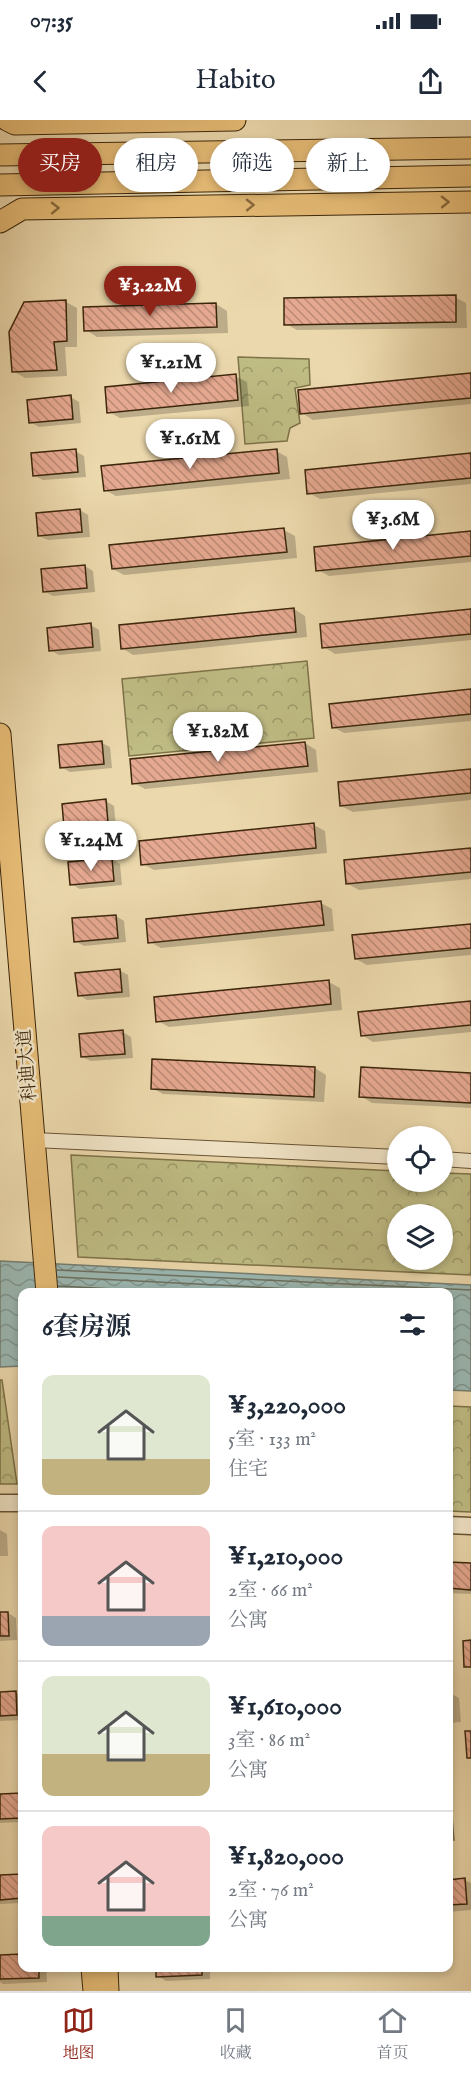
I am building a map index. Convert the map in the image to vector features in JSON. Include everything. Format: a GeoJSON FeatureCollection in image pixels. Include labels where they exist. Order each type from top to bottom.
{"type":"FeatureCollection","features":[{"type":"Feature","properties":{"kind":"main road"},"geometry":{"type":"LineString","coordinates":[[7,120],[15,124],[235,120]]}},
{"type":"Feature","properties":{"kind":"main road"},"geometry":{"type":"LineString","coordinates":[[0,155],[471,148]]}},
{"type":"Feature","properties":{"kind":"main road"},"geometry":{"type":"LineString","coordinates":[[0,185],[471,177]]}},
{"type":"Feature","properties":{"kind":"main road"},"geometry":{"type":"LineString","coordinates":[[0,222],[22,209],[471,202]]}},
{"type":"Feature","properties":{"kind":"main road","name":"科迪大道"},"geometry":{"type":"LineString","coordinates":[[0,734],[34,1140],[38,1252]]}},
{"type":"Feature","properties":{"kind":"main road","name":"科迪大道"},"geometry":{"type":"LineString","coordinates":[[0,862],[38,1252]]}},
{"type":"Feature","properties":{"kind":"main road"},"geometry":{"type":"LineString","coordinates":[[36,1288],[38,1252]]}},
{"type":"Feature","properties":{"kind":"main road"},"geometry":{"type":"LineString","coordinates":[[38,1252],[46,1288]]}},
{"type":"Feature","properties":{"kind":"main road"},"geometry":{"type":"LineString","coordinates":[[92,1972],[94,1991]]}},
{"type":"Feature","properties":{"kind":"main road"},"geometry":{"type":"LineString","coordinates":[[107,1972],[108,1991]]}},
{"type":"Feature","properties":{"kind":"street"},"geometry":{"type":"LineString","coordinates":[[34,1140],[387,1156]]}},
{"type":"Feature","properties":{"kind":"street"},"geometry":{"type":"LineString","coordinates":[[453,1160],[471,1161]]}},
{"type":"Feature","properties":{"kind":"street"},"geometry":{"type":"LineString","coordinates":[[0,1503],[18,1503]]}},
{"type":"Feature","properties":{"kind":"street"},"geometry":{"type":"LineString","coordinates":[[453,1525],[471,1526]]}},
{"type":"Feature","properties":{"kind":"green space"},"geometry":{"type":"Polygon","coordinates":[[[238,357],[309,359],[310,385],[295,388],[300,423],[290,428],[287,441],[245,444],[238,357]]]}},
{"type":"Feature","properties":{"kind":"green space"},"geometry":{"type":"Polygon","coordinates":[[[307,661],[314,738],[129,756],[122,679],[307,661]]]}},
{"type":"Feature","properties":{"kind":"green space"},"geometry":{"type":"Polygon","coordinates":[[[71,1155],[387,1171],[387,1192],[453,1192],[453,1173],[471,1174],[471,1275],[78,1257],[71,1155]]]}},
{"type":"Feature","properties":{"kind":"green space"},"geometry":{"type":"Polygon","coordinates":[[[0,1380],[2,1380],[17,1484],[0,1484],[0,1380]]]}},
{"type":"Feature","properties":{"kind":"green space"},"geometry":{"type":"Polygon","coordinates":[[[453,1406],[471,1407],[471,1512],[453,1511],[453,1406]]]}},
{"type":"Feature","properties":{"kind":"water"},"geometry":{"type":"Polygon","coordinates":[[[0,1261],[471,1285],[471,1391],[453,1390],[453,1288],[18,1288],[18,1366],[0,1367],[0,1261]]]}},
{"type":"Feature","properties":{"kind":"building"},"geometry":{"type":"Polygon","coordinates":[[[456,295],[456,322],[284,325],[284,298],[456,295]]]}},
{"type":"Feature","properties":{"kind":"building"},"geometry":{"type":"Polygon","coordinates":[[[66,300],[67,341],[54,342],[57,370],[12,372],[9,332],[24,302],[66,300]]]}},
{"type":"Feature","properties":{"kind":"building"},"geometry":{"type":"Polygon","coordinates":[[[216,303],[217,327],[84,331],[83,307],[216,303]]]}},
{"type":"Feature","properties":{"kind":"building"},"geometry":{"type":"Polygon","coordinates":[[[471,373],[471,398],[300,414],[298,390],[471,373]]]}},
{"type":"Feature","properties":{"kind":"building"},"geometry":{"type":"Polygon","coordinates":[[[236,374],[238,400],[107,413],[105,387],[236,374]]]}},
{"type":"Feature","properties":{"kind":"building"},"geometry":{"type":"Polygon","coordinates":[[[71,395],[73,419],[29,423],[27,400],[71,395]]]}},
{"type":"Feature","properties":{"kind":"building"},"geometry":{"type":"Polygon","coordinates":[[[76,449],[78,472],[33,476],[31,453],[76,449]]]}},
{"type":"Feature","properties":{"kind":"building"},"geometry":{"type":"Polygon","coordinates":[[[277,449],[279,473],[104,491],[101,466],[277,449]]]}},
{"type":"Feature","properties":{"kind":"building"},"geometry":{"type":"Polygon","coordinates":[[[471,453],[471,478],[307,494],[305,470],[471,453]]]}},
{"type":"Feature","properties":{"kind":"building"},"geometry":{"type":"Polygon","coordinates":[[[80,509],[82,532],[38,536],[36,513],[80,509]]]}},
{"type":"Feature","properties":{"kind":"building"},"geometry":{"type":"Polygon","coordinates":[[[284,528],[287,552],[112,569],[109,545],[284,528]]]}},
{"type":"Feature","properties":{"kind":"building"},"geometry":{"type":"Polygon","coordinates":[[[471,531],[471,556],[316,571],[314,547],[471,531]]]}},
{"type":"Feature","properties":{"kind":"building"},"geometry":{"type":"Polygon","coordinates":[[[85,565],[87,588],[43,592],[41,569],[85,565]]]}},
{"type":"Feature","properties":{"kind":"building"},"geometry":{"type":"Polygon","coordinates":[[[294,608],[296,632],[121,649],[119,625],[294,608]]]}},
{"type":"Feature","properties":{"kind":"building"},"geometry":{"type":"Polygon","coordinates":[[[471,609],[471,634],[322,648],[320,624],[471,609]]]}},
{"type":"Feature","properties":{"kind":"building"},"geometry":{"type":"Polygon","coordinates":[[[91,623],[93,647],[49,651],[47,628],[91,623]]]}},
{"type":"Feature","properties":{"kind":"building"},"geometry":{"type":"Polygon","coordinates":[[[471,689],[471,714],[332,728],[329,704],[471,689]]]}},
{"type":"Feature","properties":{"kind":"building"},"geometry":{"type":"Polygon","coordinates":[[[102,741],[104,764],[60,768],[58,745],[102,741]]]}},
{"type":"Feature","properties":{"kind":"building"},"geometry":{"type":"Polygon","coordinates":[[[305,742],[308,766],[132,784],[130,759],[305,742]]]}},
{"type":"Feature","properties":{"kind":"building"},"geometry":{"type":"Polygon","coordinates":[[[471,769],[471,793],[340,806],[338,782],[471,769]]]}},
{"type":"Feature","properties":{"kind":"building"},"geometry":{"type":"Polygon","coordinates":[[[106,799],[108,823],[64,827],[62,804],[106,799]]]}},
{"type":"Feature","properties":{"kind":"building"},"geometry":{"type":"Polygon","coordinates":[[[314,823],[316,848],[141,865],[139,841],[314,823]]]}},
{"type":"Feature","properties":{"kind":"building"},"geometry":{"type":"Polygon","coordinates":[[[471,848],[471,872],[346,884],[344,860],[471,848]]]}},
{"type":"Feature","properties":{"kind":"building"},"geometry":{"type":"Polygon","coordinates":[[[112,858],[114,881],[70,885],[68,862],[112,858]]]}},
{"type":"Feature","properties":{"kind":"building"},"geometry":{"type":"Polygon","coordinates":[[[321,901],[324,925],[148,943],[146,919],[321,901]]]}},
{"type":"Feature","properties":{"kind":"building"},"geometry":{"type":"Polygon","coordinates":[[[116,915],[118,938],[74,942],[72,918],[116,915]]]}},
{"type":"Feature","properties":{"kind":"building"},"geometry":{"type":"Polygon","coordinates":[[[471,924],[471,948],[355,959],[352,935],[471,924]]]}},
{"type":"Feature","properties":{"kind":"building"},"geometry":{"type":"Polygon","coordinates":[[[120,969],[122,992],[78,996],[75,973],[120,969]]]}},
{"type":"Feature","properties":{"kind":"building"},"geometry":{"type":"Polygon","coordinates":[[[329,980],[331,1004],[156,1022],[154,997],[329,980]]]}},
{"type":"Feature","properties":{"kind":"building"},"geometry":{"type":"Polygon","coordinates":[[[471,1001],[471,1025],[361,1036],[358,1012],[471,1001]]]}},
{"type":"Feature","properties":{"kind":"building"},"geometry":{"type":"Polygon","coordinates":[[[123,1030],[125,1054],[81,1057],[79,1034],[123,1030]]]}},
{"type":"Feature","properties":{"kind":"building"},"geometry":{"type":"Polygon","coordinates":[[[152,1059],[315,1067],[314,1097],[151,1089],[152,1059]]]}},
{"type":"Feature","properties":{"kind":"building"},"geometry":{"type":"Polygon","coordinates":[[[361,1067],[471,1073],[471,1103],[359,1097],[361,1067]]]}},
{"type":"Feature","properties":{"kind":"building"},"geometry":{"type":"Polygon","coordinates":[[[453,1562],[471,1563],[471,1590],[453,1588],[453,1562]]]}},
{"type":"Feature","properties":{"kind":"building"},"geometry":{"type":"Polygon","coordinates":[[[0,1612],[8,1612],[9,1636],[0,1636],[0,1612]]]}},
{"type":"Feature","properties":{"kind":"building"},"geometry":{"type":"Polygon","coordinates":[[[471,1640],[471,1667],[464,1667],[463,1641],[471,1640]]]}},
{"type":"Feature","properties":{"kind":"building"},"geometry":{"type":"Polygon","coordinates":[[[16,1691],[17,1715],[0,1716],[0,1692],[16,1691]]]}},
{"type":"Feature","properties":{"kind":"building"},"geometry":{"type":"Polygon","coordinates":[[[465,1731],[471,1731],[471,1758],[467,1758],[465,1731]]]}},
{"type":"Feature","properties":{"kind":"building"},"geometry":{"type":"Polygon","coordinates":[[[18,1793],[18,1818],[0,1819],[0,1794],[18,1793]]]}},
{"type":"Feature","properties":{"kind":"building"},"geometry":{"type":"Polygon","coordinates":[[[18,1874],[18,1898],[0,1900],[0,1875],[18,1874]]]}},
{"type":"Feature","properties":{"kind":"building"},"geometry":{"type":"Polygon","coordinates":[[[465,1878],[467,1904],[453,1905],[453,1879],[465,1878]]]}},
{"type":"Feature","properties":{"kind":"building"},"geometry":{"type":"Polygon","coordinates":[[[18,1954],[18,1972],[39,1972],[39,1978],[0,1979],[0,1955],[18,1954]]]}},
{"type":"Feature","properties":{"kind":"building"},"geometry":{"type":"Polygon","coordinates":[[[156,1972],[202,1972],[202,1975],[156,1977],[156,1972]]]}}]}
